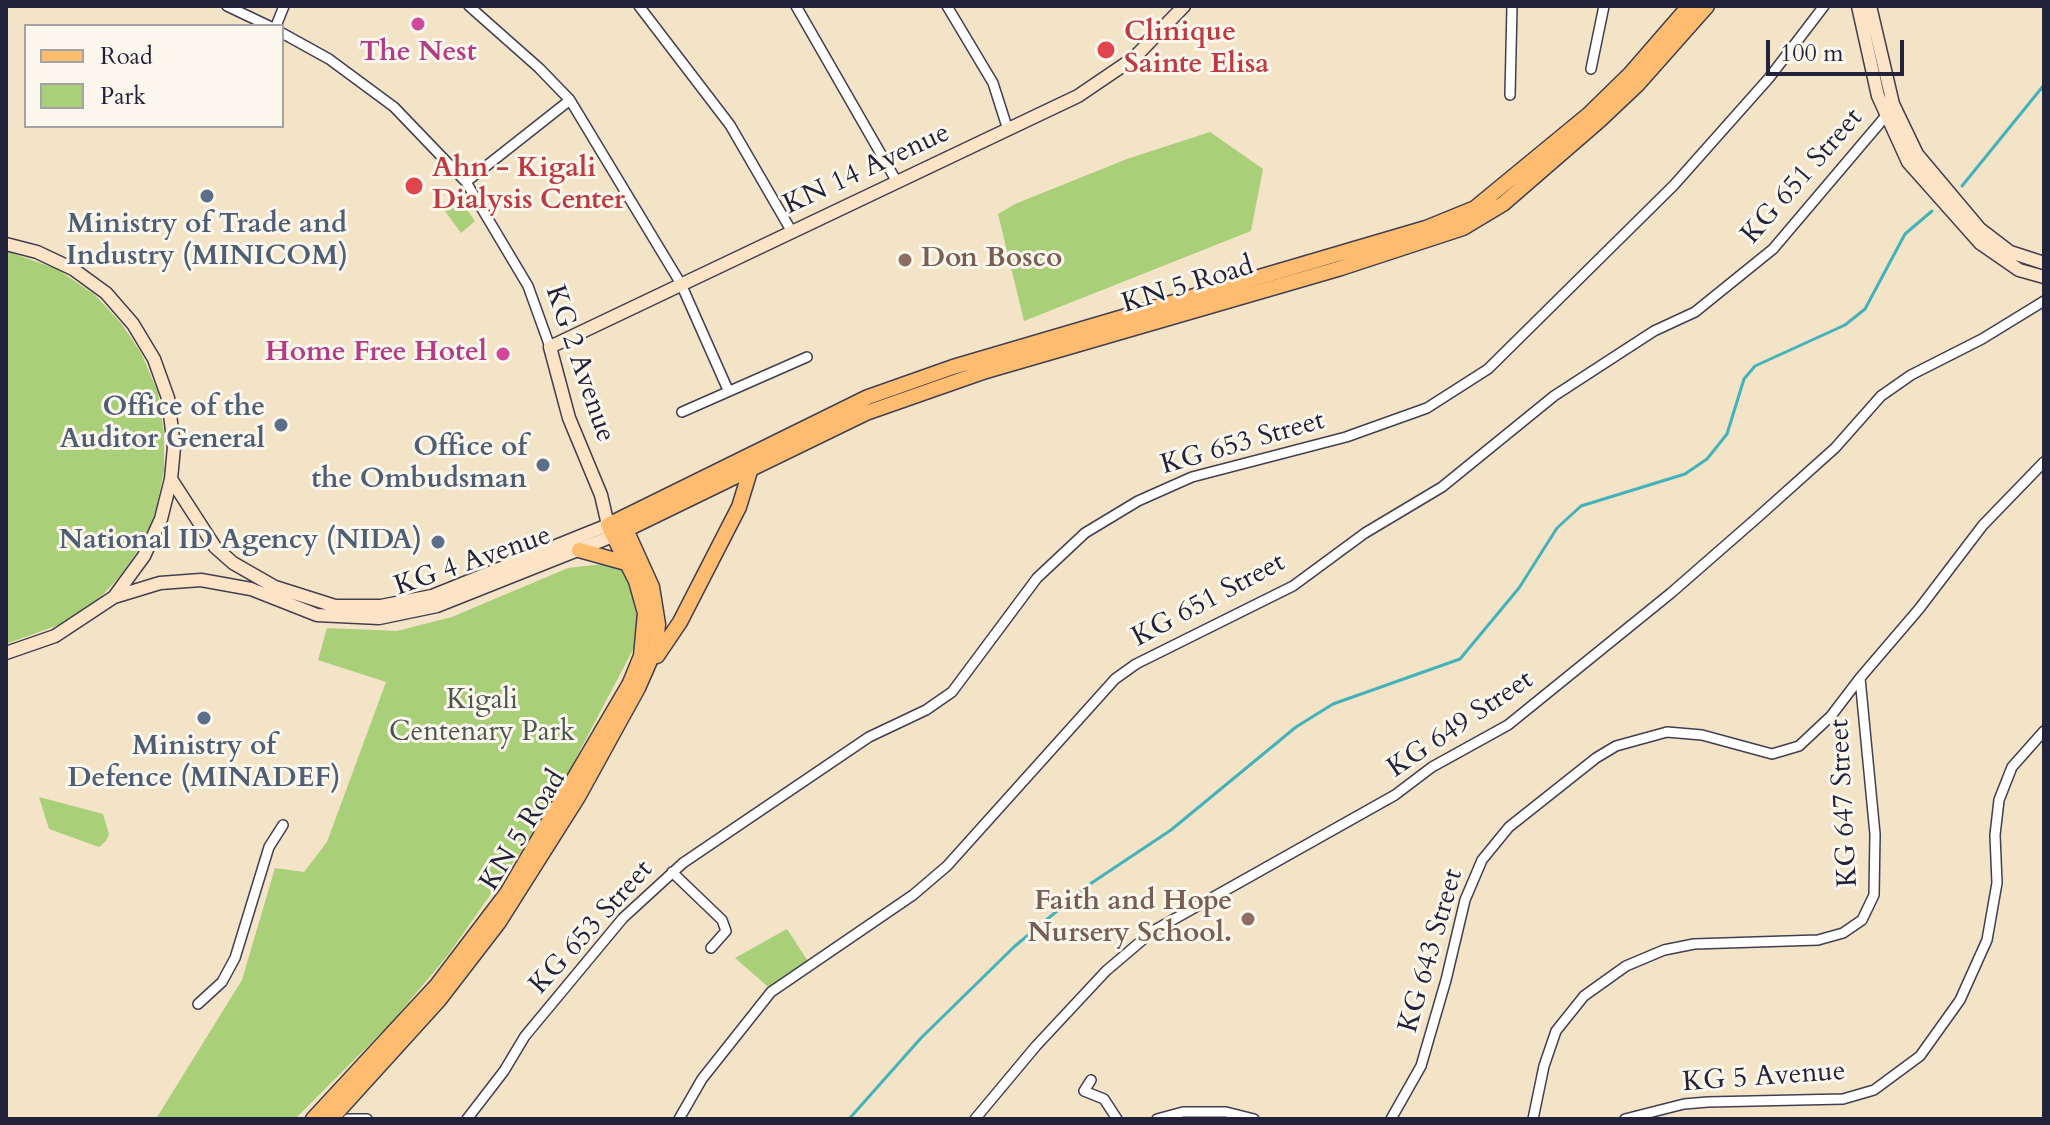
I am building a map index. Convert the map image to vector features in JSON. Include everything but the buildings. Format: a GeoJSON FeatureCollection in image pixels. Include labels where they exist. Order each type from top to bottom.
{"type":"FeatureCollection","features":[{"type":"Feature","properties":{"kind":"main road","name":"KN 14 Avenue"},"geometry":{"type":"LineString","coordinates":[[550,347],[1078,96],[1122,68],[1184,6]]}},
{"type":"Feature","properties":{"kind":"main road","name":"KN 5 Road"},"geometry":{"type":"LineString","coordinates":[[617,528],[880,392],[953,367],[1426,228],[1475,208],[1588,115],[1630,74],[1689,6]]}},
{"type":"Feature","properties":{"kind":"main road","name":"KN 5 Road"},"geometry":{"type":"LineString","coordinates":[[617,528],[866,413],[986,371],[1341,268],[1463,228],[1503,204],[1600,120],[1637,85],[1707,6]]}},
{"type":"Feature","properties":{"kind":"main road"},"geometry":{"type":"LineString","coordinates":[[1858,6],[1885,117],[1908,162],[1980,243],[2019,270],[2044,277]]}},
{"type":"Feature","properties":{"kind":"main road"},"geometry":{"type":"LineString","coordinates":[[1870,6],[1893,104],[1917,154],[1980,229],[2010,252],[2044,263]]}},
{"type":"Feature","properties":{"kind":"main road"},"geometry":{"type":"LineString","coordinates":[[6,244],[37,252],[73,269],[106,293],[133,324],[154,359],[168,398],[174,447],[171,479],[161,519],[144,556],[114,597],[55,636],[6,653]]}},
{"type":"Feature","properties":{"kind":"main road","name":"KG 2 Avenue"},"geometry":{"type":"LineString","coordinates":[[550,347],[569,418],[617,528]]}},
{"type":"Feature","properties":{"kind":"main road"},"geometry":{"type":"LineString","coordinates":[[649,666],[680,622],[739,507],[751,468]]}},
{"type":"Feature","properties":{"kind":"main road","name":"KG 4 Avenue"},"geometry":{"type":"LineString","coordinates":[[171,479],[215,547],[233,563],[275,587],[328,605],[368,607],[410,602],[579,550],[617,528]]}},
{"type":"Feature","properties":{"kind":"main road","name":"KN 5 Road"},"geometry":{"type":"LineString","coordinates":[[313,1119],[437,985],[507,893],[587,759],[641,656],[645,613],[642,597],[626,563],[617,528]]}},
{"type":"Feature","properties":{"kind":"main road","name":"KN 5 Road"},"geometry":{"type":"LineString","coordinates":[[331,1119],[439,1000],[499,922],[578,797],[649,666],[659,636],[656,603],[617,528]]}},
{"type":"Feature","properties":{"kind":"main road","name":"KG 4 Avenue"},"geometry":{"type":"LineString","coordinates":[[114,597],[160,583],[201,580],[251,589],[317,615],[379,618],[437,606],[501,573],[617,528]]}},
{"type":"Feature","properties":{"kind":"main road"},"geometry":{"type":"LineString","coordinates":[[579,550],[626,563]]}},
{"type":"Feature","properties":{"kind":"street"},"geometry":{"type":"LineString","coordinates":[[227,6],[265,24]]}},
{"type":"Feature","properties":{"kind":"street"},"geometry":{"type":"LineString","coordinates":[[469,6],[483,10],[570,100],[681,284],[728,390]]}},
{"type":"Feature","properties":{"kind":"street"},"geometry":{"type":"LineString","coordinates":[[639,6],[730,125],[792,232]]}},
{"type":"Feature","properties":{"kind":"street"},"geometry":{"type":"LineString","coordinates":[[796,6],[897,182]]}},
{"type":"Feature","properties":{"kind":"street"},"geometry":{"type":"LineString","coordinates":[[947,6],[993,83],[1008,130]]}},
{"type":"Feature","properties":{"kind":"street"},"geometry":{"type":"LineString","coordinates":[[1510,95],[1512,6]]}},
{"type":"Feature","properties":{"kind":"street"},"geometry":{"type":"LineString","coordinates":[[1591,69],[1604,6]]}},
{"type":"Feature","properties":{"kind":"street","name":"KG 653 Street"},"geometry":{"type":"LineString","coordinates":[[467,1119],[504,1071],[525,1036],[614,929],[672,872],[869,737],[941,702],[982,655],[1037,578],[1085,533],[1111,516],[1192,477],[1346,437],[1427,408],[1488,369],[1674,185],[1769,78],[1824,6]]}},
{"type":"Feature","properties":{"kind":"street","name":"KG 2 Avenue"},"geometry":{"type":"LineString","coordinates":[[284,34],[329,59],[394,107],[466,182],[528,286],[550,347]]}},
{"type":"Feature","properties":{"kind":"street"},"geometry":{"type":"LineString","coordinates":[[466,182],[570,100]]}},
{"type":"Feature","properties":{"kind":"street","name":"KG 651 Street"},"geometry":{"type":"LineString","coordinates":[[679,1119],[702,1079],[771,992],[913,895],[947,866],[1115,679],[1136,664],[1293,586],[1365,533],[1442,487],[1554,396],[1654,331],[1695,312],[1773,249],[1885,117]]}},
{"type":"Feature","properties":{"kind":"street","name":"KG 649 Street"},"geometry":{"type":"LineString","coordinates":[[975,1119],[1036,1046],[1106,971],[1153,931],[1395,795],[1432,767],[1508,725],[1747,527],[1835,448],[1881,396],[1911,375],[1982,339],[2044,301]]}},
{"type":"Feature","properties":{"kind":"street"},"geometry":{"type":"LineString","coordinates":[[682,412],[807,357]]}},
{"type":"Feature","properties":{"kind":"street","name":"KG 647 Street"},"geometry":{"type":"LineString","coordinates":[[1533,1119],[1544,1066],[1556,1031],[1584,996],[1626,966],[1664,950],[1694,944],[1818,940],[1843,933],[1862,920],[1874,895],[1875,834],[1860,678],[1919,609],[1983,525],[2044,462]]}},
{"type":"Feature","properties":{"kind":"street","name":"KG 643 Street"},"geometry":{"type":"LineString","coordinates":[[1391,1119],[1421,1066],[1465,900],[1482,860],[1509,827],[1596,758],[1616,746],[1667,732],[1702,735],[1772,754],[1799,746],[1831,716],[1860,678]]}},
{"type":"Feature","properties":{"kind":"street","name":"KG 5 Avenue"},"geometry":{"type":"LineString","coordinates":[[1625,1119],[1684,1104],[1843,1099],[1874,1090],[1920,1056],[1960,1000],[1987,940],[1997,883],[1995,835],[1999,800],[2012,767],[2044,731]]}},
{"type":"Feature","properties":{"kind":"street"},"geometry":{"type":"LineString","coordinates":[[198,1004],[222,982],[235,958],[269,847],[283,825]]}},
{"type":"Feature","properties":{"kind":"street"},"geometry":{"type":"LineString","coordinates":[[672,872],[722,920],[726,931],[711,948]]}},
{"type":"Feature","properties":{"kind":"street"},"geometry":{"type":"LineString","coordinates":[[1091,1080],[1084,1091],[1104,1099],[1117,1119]]}},
{"type":"Feature","properties":{"kind":"street"},"geometry":{"type":"LineString","coordinates":[[1157,1119],[1183,1112],[1212,1112],[1254,1119]]}},
{"type":"Feature","properties":{"kind":"street"},"geometry":{"type":"LineString","coordinates":[[348,1119],[367,1119]]}},
{"type":"Feature","properties":{"kind":"green space"},"geometry":{"type":"Polygon","coordinates":[[[1210,132],[1263,169],[1251,231],[1024,321],[998,214],[1015,204],[1127,159],[1210,132]]]}},
{"type":"Feature","properties":{"kind":"green space"},"geometry":{"type":"Polygon","coordinates":[[[456,194],[475,221],[461,233],[442,207],[456,194]]]}},
{"type":"Feature","properties":{"kind":"green space"},"geometry":{"type":"Polygon","coordinates":[[[6,251],[57,269],[95,295],[121,323],[141,353],[158,392],[164,433],[164,470],[156,511],[141,546],[120,576],[98,600],[61,624],[6,644],[6,251]]]}},
{"type":"Feature","properties":{"kind":"green space","name":"Kigali Centenary Park"},"geometry":{"type":"Polygon","coordinates":[[[603,564],[623,568],[632,587],[639,610],[636,644],[567,775],[526,844],[448,955],[392,1022],[295,1119],[156,1119],[242,980],[275,868],[304,872],[327,842],[386,682],[318,660],[327,628],[397,631],[452,617],[568,568],[603,564]]]}},
{"type":"Feature","properties":{"kind":"green space"},"geometry":{"type":"Polygon","coordinates":[[[39,797],[103,814],[109,834],[106,841],[99,847],[49,829],[39,797]]]}},
{"type":"Feature","properties":{"kind":"green space"},"geometry":{"type":"Polygon","coordinates":[[[787,929],[809,963],[774,992],[735,958],[787,929]]]}},
{"type":"Feature","properties":{"kind":"waterway"},"geometry":{"type":"LineString","coordinates":[[1962,186],[2044,85]]}},
{"type":"Feature","properties":{"kind":"waterway"},"geometry":{"type":"LineString","coordinates":[[849,1119],[921,1038],[1015,946],[1087,886],[1171,830],[1296,727],[1333,704],[1460,659],[1519,588],[1557,528],[1581,506],[1685,474],[1707,459],[1727,434],[1744,379],[1755,366],[1845,325],[1865,309],[1905,234],[1932,211]]}},
{"type":"Feature","properties":{"kind":"place","name":"The Nest"},"geometry":{"type":"Point","coordinates":[418,24]}},
{"type":"Feature","properties":{"kind":"place","name":"Clinique Sainte Elisa"},"geometry":{"type":"Point","coordinates":[1106,50]}},
{"type":"Feature","properties":{"kind":"place","name":"Ahn - Kigali Dialysis Center"},"geometry":{"type":"Point","coordinates":[414,186]}},
{"type":"Feature","properties":{"kind":"place","name":"Ministry of Trade and Industry (MINICOM)"},"geometry":{"type":"Point","coordinates":[207,196]}},
{"type":"Feature","properties":{"kind":"place","name":"Don Bosco"},"geometry":{"type":"Point","coordinates":[905,260]}},
{"type":"Feature","properties":{"kind":"place","name":"Home Free Hotel"},"geometry":{"type":"Point","coordinates":[503,354]}},
{"type":"Feature","properties":{"kind":"place","name":"Office of the Auditor General"},"geometry":{"type":"Point","coordinates":[281,425]}},
{"type":"Feature","properties":{"kind":"place","name":"Office of the Ombudsman"},"geometry":{"type":"Point","coordinates":[543,465]}},
{"type":"Feature","properties":{"kind":"place","name":"National ID Agency (NIDA)"},"geometry":{"type":"Point","coordinates":[438,542]}},
{"type":"Feature","properties":{"kind":"place","name":"Ministry of Defence (MINADEF)"},"geometry":{"type":"Point","coordinates":[204,718]}},
{"type":"Feature","properties":{"kind":"place","name":"Faith and Hope Nursery School."},"geometry":{"type":"Point","coordinates":[1248,919]}}]}
